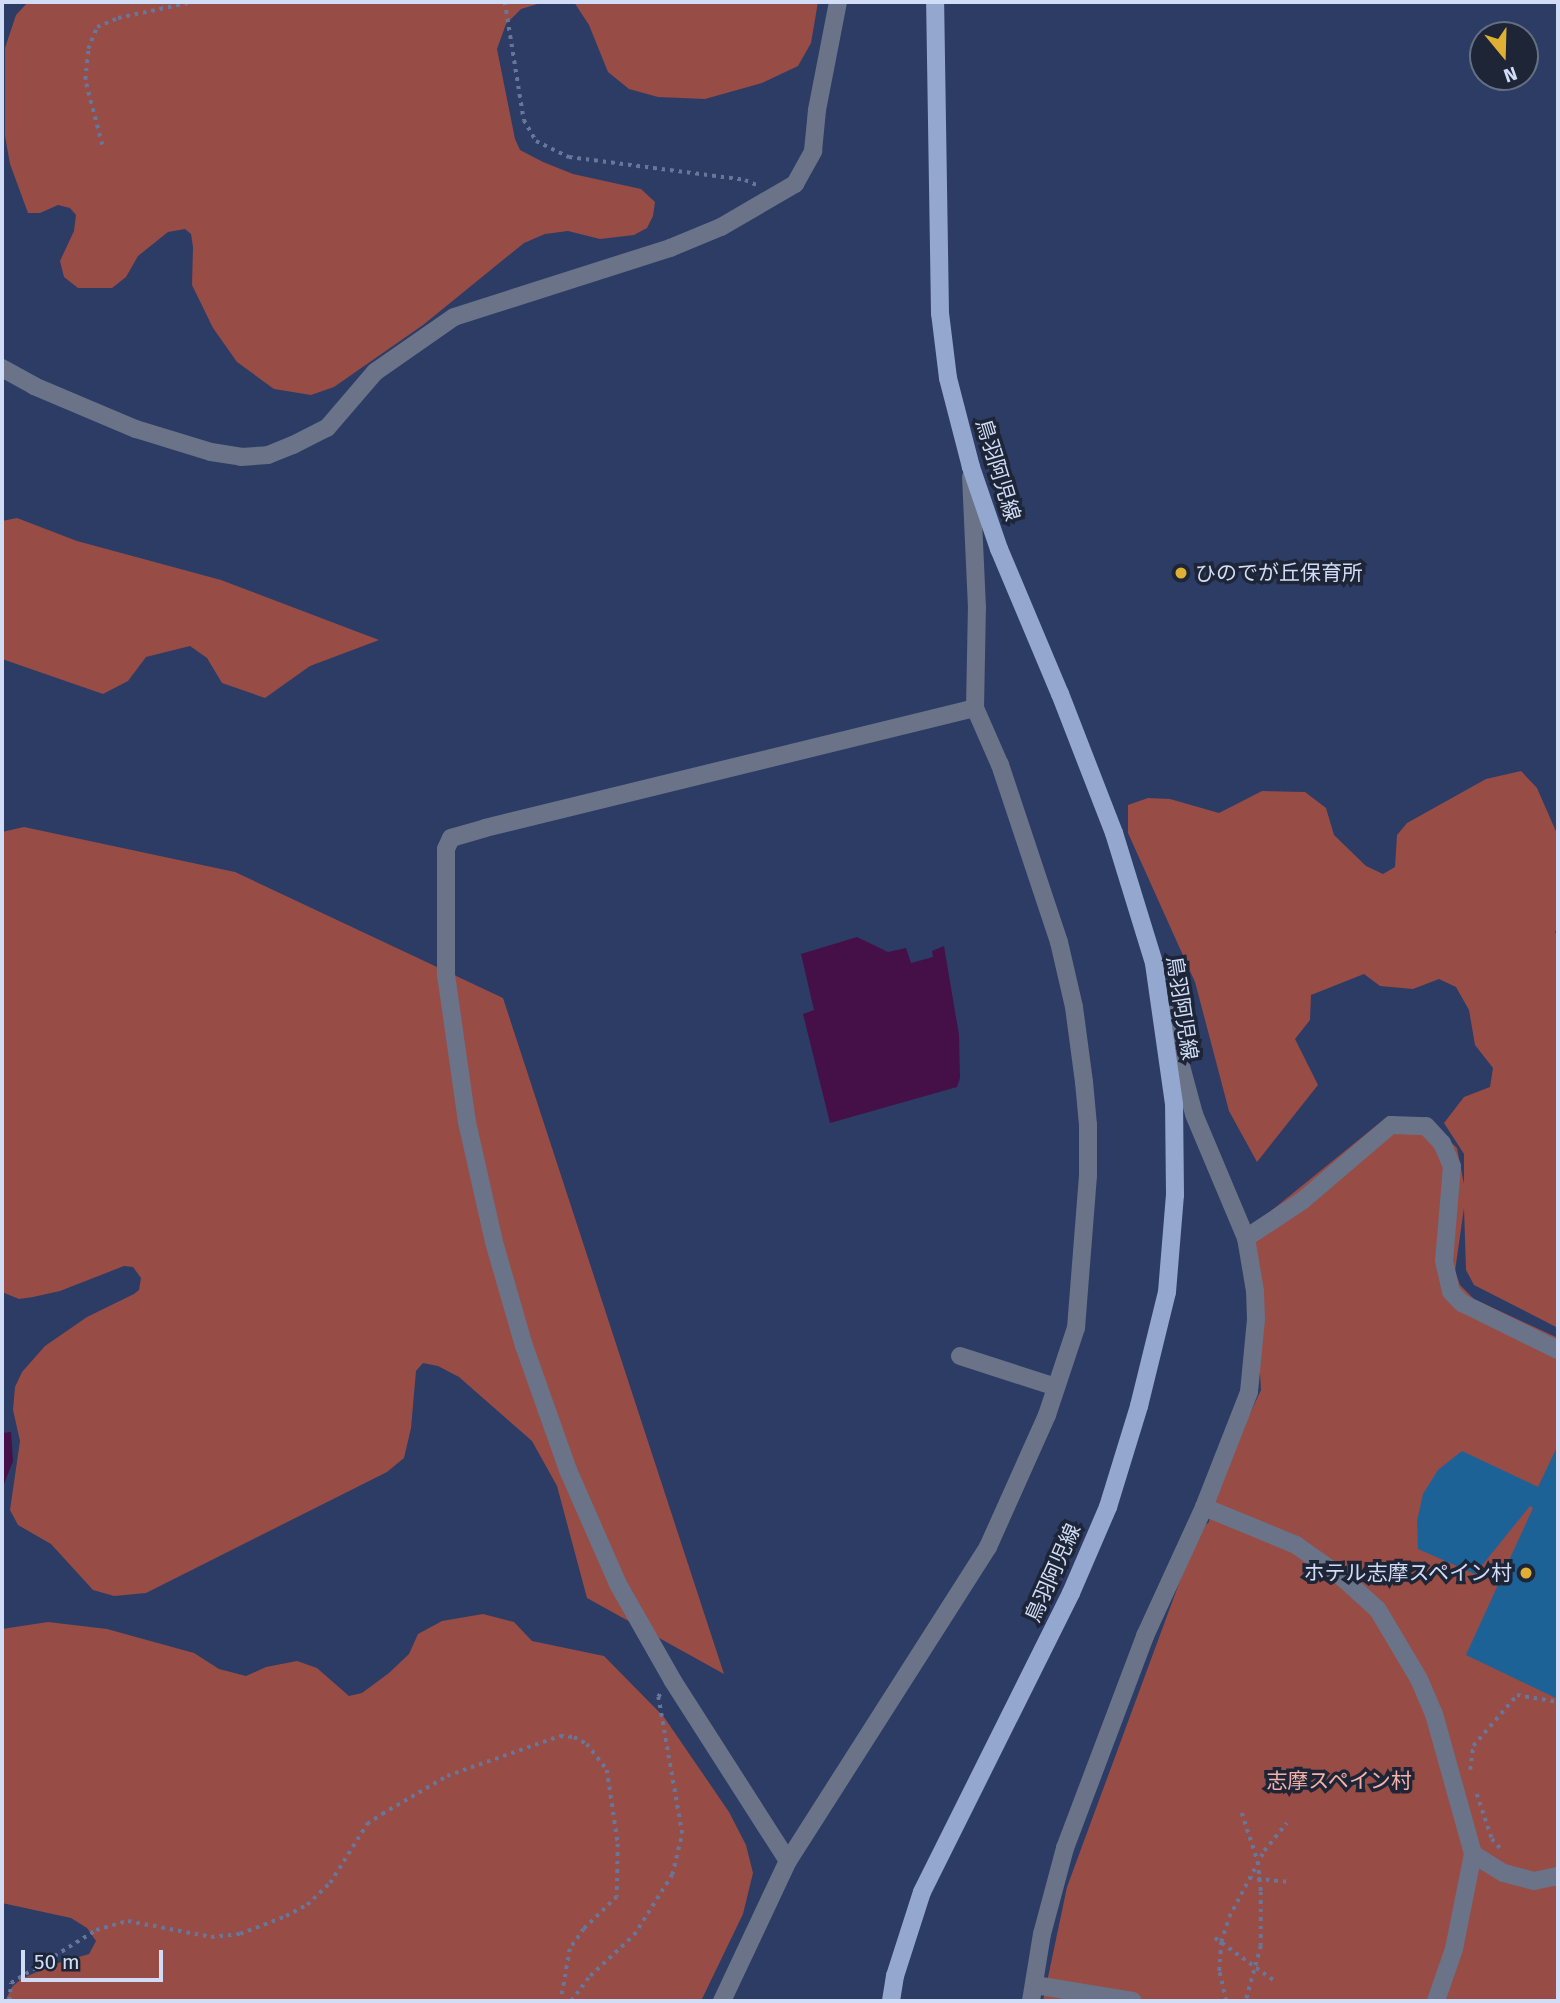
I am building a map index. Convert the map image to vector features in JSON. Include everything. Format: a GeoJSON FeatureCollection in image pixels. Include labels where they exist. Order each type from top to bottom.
{"type":"FeatureCollection","features":[{"type":"Feature","properties":{"kind":"main road","name":"鳥羽阿児線"},"geometry":{"type":"LineString","coordinates":[[891,2001],[895,1976],[922,1892],[1072,1593],[1108,1507],[1139,1405],[1167,1292],[1175,1195],[1174,1104],[1154,963],[1114,833],[1060,694],[999,549],[971,467],[948,379],[940,313],[935,2]]}},
{"type":"Feature","properties":{"kind":"street"},"geometry":{"type":"LineString","coordinates":[[2,368],[34,386],[136,429],[211,452],[242,457],[268,455],[327,428],[375,372],[454,317],[670,248],[721,227],[795,184],[813,151],[817,110],[838,2]]}},
{"type":"Feature","properties":{"kind":"street"},"geometry":{"type":"LineString","coordinates":[[724,1998],[789,1861],[988,1547],[1021,1478],[1076,1328],[1082,1278],[1088,1125],[1084,1082],[1074,1007],[1059,942],[1000,765],[975,708],[977,608],[971,467]]}},
{"type":"Feature","properties":{"kind":"street"},"geometry":{"type":"LineString","coordinates":[[789,1861],[673,1681],[618,1584],[568,1470],[524,1346],[494,1242],[467,1122],[446,975],[446,849],[451,838],[485,828],[975,708]]}},
{"type":"Feature","properties":{"kind":"street"},"geometry":{"type":"LineString","coordinates":[[1133,2001],[1033,1993],[1042,1934],[1065,1848],[1145,1636],[1204,1507],[1249,1392],[1255,1305],[1246,1238],[1194,1114],[1154,963]]}},
{"type":"Feature","properties":{"kind":"street"},"geometry":{"type":"LineString","coordinates":[[1246,1238],[1302,1201],[1391,1125],[1426,1126],[1442,1143],[1452,1166],[1444,1261],[1451,1292],[1462,1303],[1558,1350]]}},
{"type":"Feature","properties":{"kind":"street"},"geometry":{"type":"LineString","coordinates":[[960,1356],[1056,1387]]}},
{"type":"Feature","properties":{"kind":"street"},"geometry":{"type":"LineString","coordinates":[[1204,1507],[1296,1545],[1343,1578],[1378,1610],[1419,1679],[1434,1714],[1473,1854],[1454,1949],[1436,2001]]}},
{"type":"Feature","properties":{"kind":"street"},"geometry":{"type":"LineString","coordinates":[[1473,1854],[1504,1873],[1534,1881],[1558,1876]]}},
{"type":"Feature","properties":{"kind":"path"},"geometry":{"type":"LineString","coordinates":[[102,145],[85,80],[88,49],[97,27],[118,18],[192,2]]}},
{"type":"Feature","properties":{"kind":"path"},"geometry":{"type":"LineString","coordinates":[[505,2],[524,120],[537,141],[569,157],[745,180],[778,195]]}},
{"type":"Feature","properties":{"kind":"path"},"geometry":{"type":"LineString","coordinates":[[571,2001],[590,1976],[634,1935],[672,1875],[682,1834],[658,1697],[673,1681]]}},
{"type":"Feature","properties":{"kind":"path"},"geometry":{"type":"LineString","coordinates":[[9,2001],[11,1983],[96,1930],[128,1922],[211,1937],[240,1934],[277,1920],[317,1897],[341,1868],[368,1824],[382,1814],[447,1776],[560,1736],[574,1737],[587,1744],[607,1770],[618,1844],[617,1897],[584,1929],[570,1950],[561,2001]]}},
{"type":"Feature","properties":{"kind":"path"},"geometry":{"type":"LineString","coordinates":[[1242,1813],[1258,1862],[1261,1946],[1247,2001]]}},
{"type":"Feature","properties":{"kind":"path"},"geometry":{"type":"LineString","coordinates":[[1226,2001],[1219,1971],[1221,1942],[1249,1878],[1287,1823]]}},
{"type":"Feature","properties":{"kind":"path"},"geometry":{"type":"LineString","coordinates":[[1249,1878],[1290,1882]]}},
{"type":"Feature","properties":{"kind":"path"},"geometry":{"type":"LineString","coordinates":[[1215,1938],[1276,1982]]}},
{"type":"Feature","properties":{"kind":"green space"},"geometry":{"type":"Polygon","coordinates":[[[28,2],[544,2],[521,9],[506,24],[497,49],[515,139],[520,150],[573,174],[641,189],[655,202],[653,216],[647,228],[634,235],[600,239],[568,231],[545,234],[524,243],[423,325],[334,387],[311,395],[274,389],[237,362],[213,328],[192,285],[193,247],[191,234],[185,229],[168,232],[138,256],[126,277],[112,288],[78,288],[64,277],[60,261],[74,231],[76,215],[70,208],[58,205],[40,213],[28,213],[10,164],[5,136],[5,48],[16,15],[28,2]]]}},
{"type":"Feature","properties":{"kind":"green space"},"geometry":{"type":"Polygon","coordinates":[[[574,2],[818,2],[811,43],[798,66],[762,83],[705,99],[658,97],[629,89],[608,72],[589,25],[574,2]]]}},
{"type":"Feature","properties":{"kind":"green space"},"geometry":{"type":"Polygon","coordinates":[[[17,518],[77,541],[221,580],[379,640],[310,666],[265,698],[222,683],[207,658],[190,646],[146,657],[128,681],[103,694],[2,659],[2,521],[17,518]]]}},
{"type":"Feature","properties":{"kind":"green space","name":"志摩スペイン村"},"geometry":{"type":"Polygon","coordinates":[[[1521,771],[1537,788],[1558,836],[1558,927],[1555,932],[1558,937],[1558,1328],[1474,1285],[1466,1270],[1464,1208],[1455,1271],[1460,1285],[1474,1299],[1558,1338],[1558,2001],[1043,2001],[1067,1887],[1198,1532],[1209,1522],[1212,1495],[1261,1390],[1252,1238],[1266,1215],[1388,1116],[1428,1120],[1457,1148],[1464,1184],[1464,1154],[1444,1123],[1464,1097],[1490,1087],[1493,1068],[1475,1045],[1469,1010],[1456,987],[1439,979],[1413,989],[1380,986],[1364,974],[1311,995],[1310,1020],[1295,1039],[1318,1085],[1257,1162],[1229,1111],[1195,982],[1128,833],[1128,805],[1148,798],[1170,799],[1219,813],[1262,791],[1305,792],[1326,808],[1334,835],[1366,866],[1383,874],[1395,867],[1397,835],[1407,823],[1486,779],[1521,771]]]}},
{"type":"Feature","properties":{"kind":"green space"},"geometry":{"type":"Polygon","coordinates":[[[24,827],[235,872],[503,998],[724,1674],[587,1598],[557,1486],[532,1441],[459,1377],[438,1366],[423,1363],[416,1371],[411,1428],[404,1458],[387,1472],[146,1593],[114,1596],[93,1590],[51,1544],[18,1525],[10,1510],[20,1441],[13,1410],[15,1387],[22,1372],[45,1346],[87,1317],[134,1294],[139,1290],[141,1278],[133,1267],[124,1266],[60,1291],[33,1297],[19,1299],[2,1292],[2,832],[24,827]]]}},
{"type":"Feature","properties":{"kind":"green space"},"geometry":{"type":"Polygon","coordinates":[[[483,1614],[514,1622],[532,1641],[604,1656],[664,1717],[729,1812],[746,1845],[753,1873],[743,1914],[701,2001],[5,2001],[12,1987],[21,1979],[55,1964],[89,1954],[96,1941],[87,1928],[71,1918],[2,1903],[2,1629],[48,1622],[107,1629],[194,1653],[219,1669],[246,1676],[266,1667],[297,1661],[317,1668],[349,1696],[362,1693],[389,1673],[409,1654],[418,1634],[442,1621],[483,1614]]]}},
{"type":"Feature","properties":{"kind":"shaded area"},"geometry":{"type":"Polygon","coordinates":[[[857,937],[888,952],[906,948],[911,963],[933,957],[932,951],[944,946],[959,1035],[960,1078],[957,1087],[830,1123],[803,1014],[814,1010],[801,954],[857,937]]]}},
{"type":"Feature","properties":{"kind":"shaded area"},"geometry":{"type":"Polygon","coordinates":[[[11,1432],[13,1461],[2,1489],[2,1433],[11,1432]]]}},
{"type":"Feature","properties":{"kind":"building","name":"ホテル志摩スペイン村"},"geometry":{"type":"Polygon","coordinates":[[[1558,1445],[1558,1699],[1466,1655],[1533,1508],[1530,1506],[1475,1574],[1418,1549],[1417,1521],[1423,1494],[1438,1470],[1462,1451],[1538,1487],[1558,1445]]]}},
{"type":"Feature","properties":{"kind":"place","name":"ひのでが丘保育所"},"geometry":{"type":"Point","coordinates":[1181,573]}},
{"type":"Feature","properties":{"kind":"place","name":"ホテル志摩スペイン村"},"geometry":{"type":"Point","coordinates":[1526,1573]}}]}
